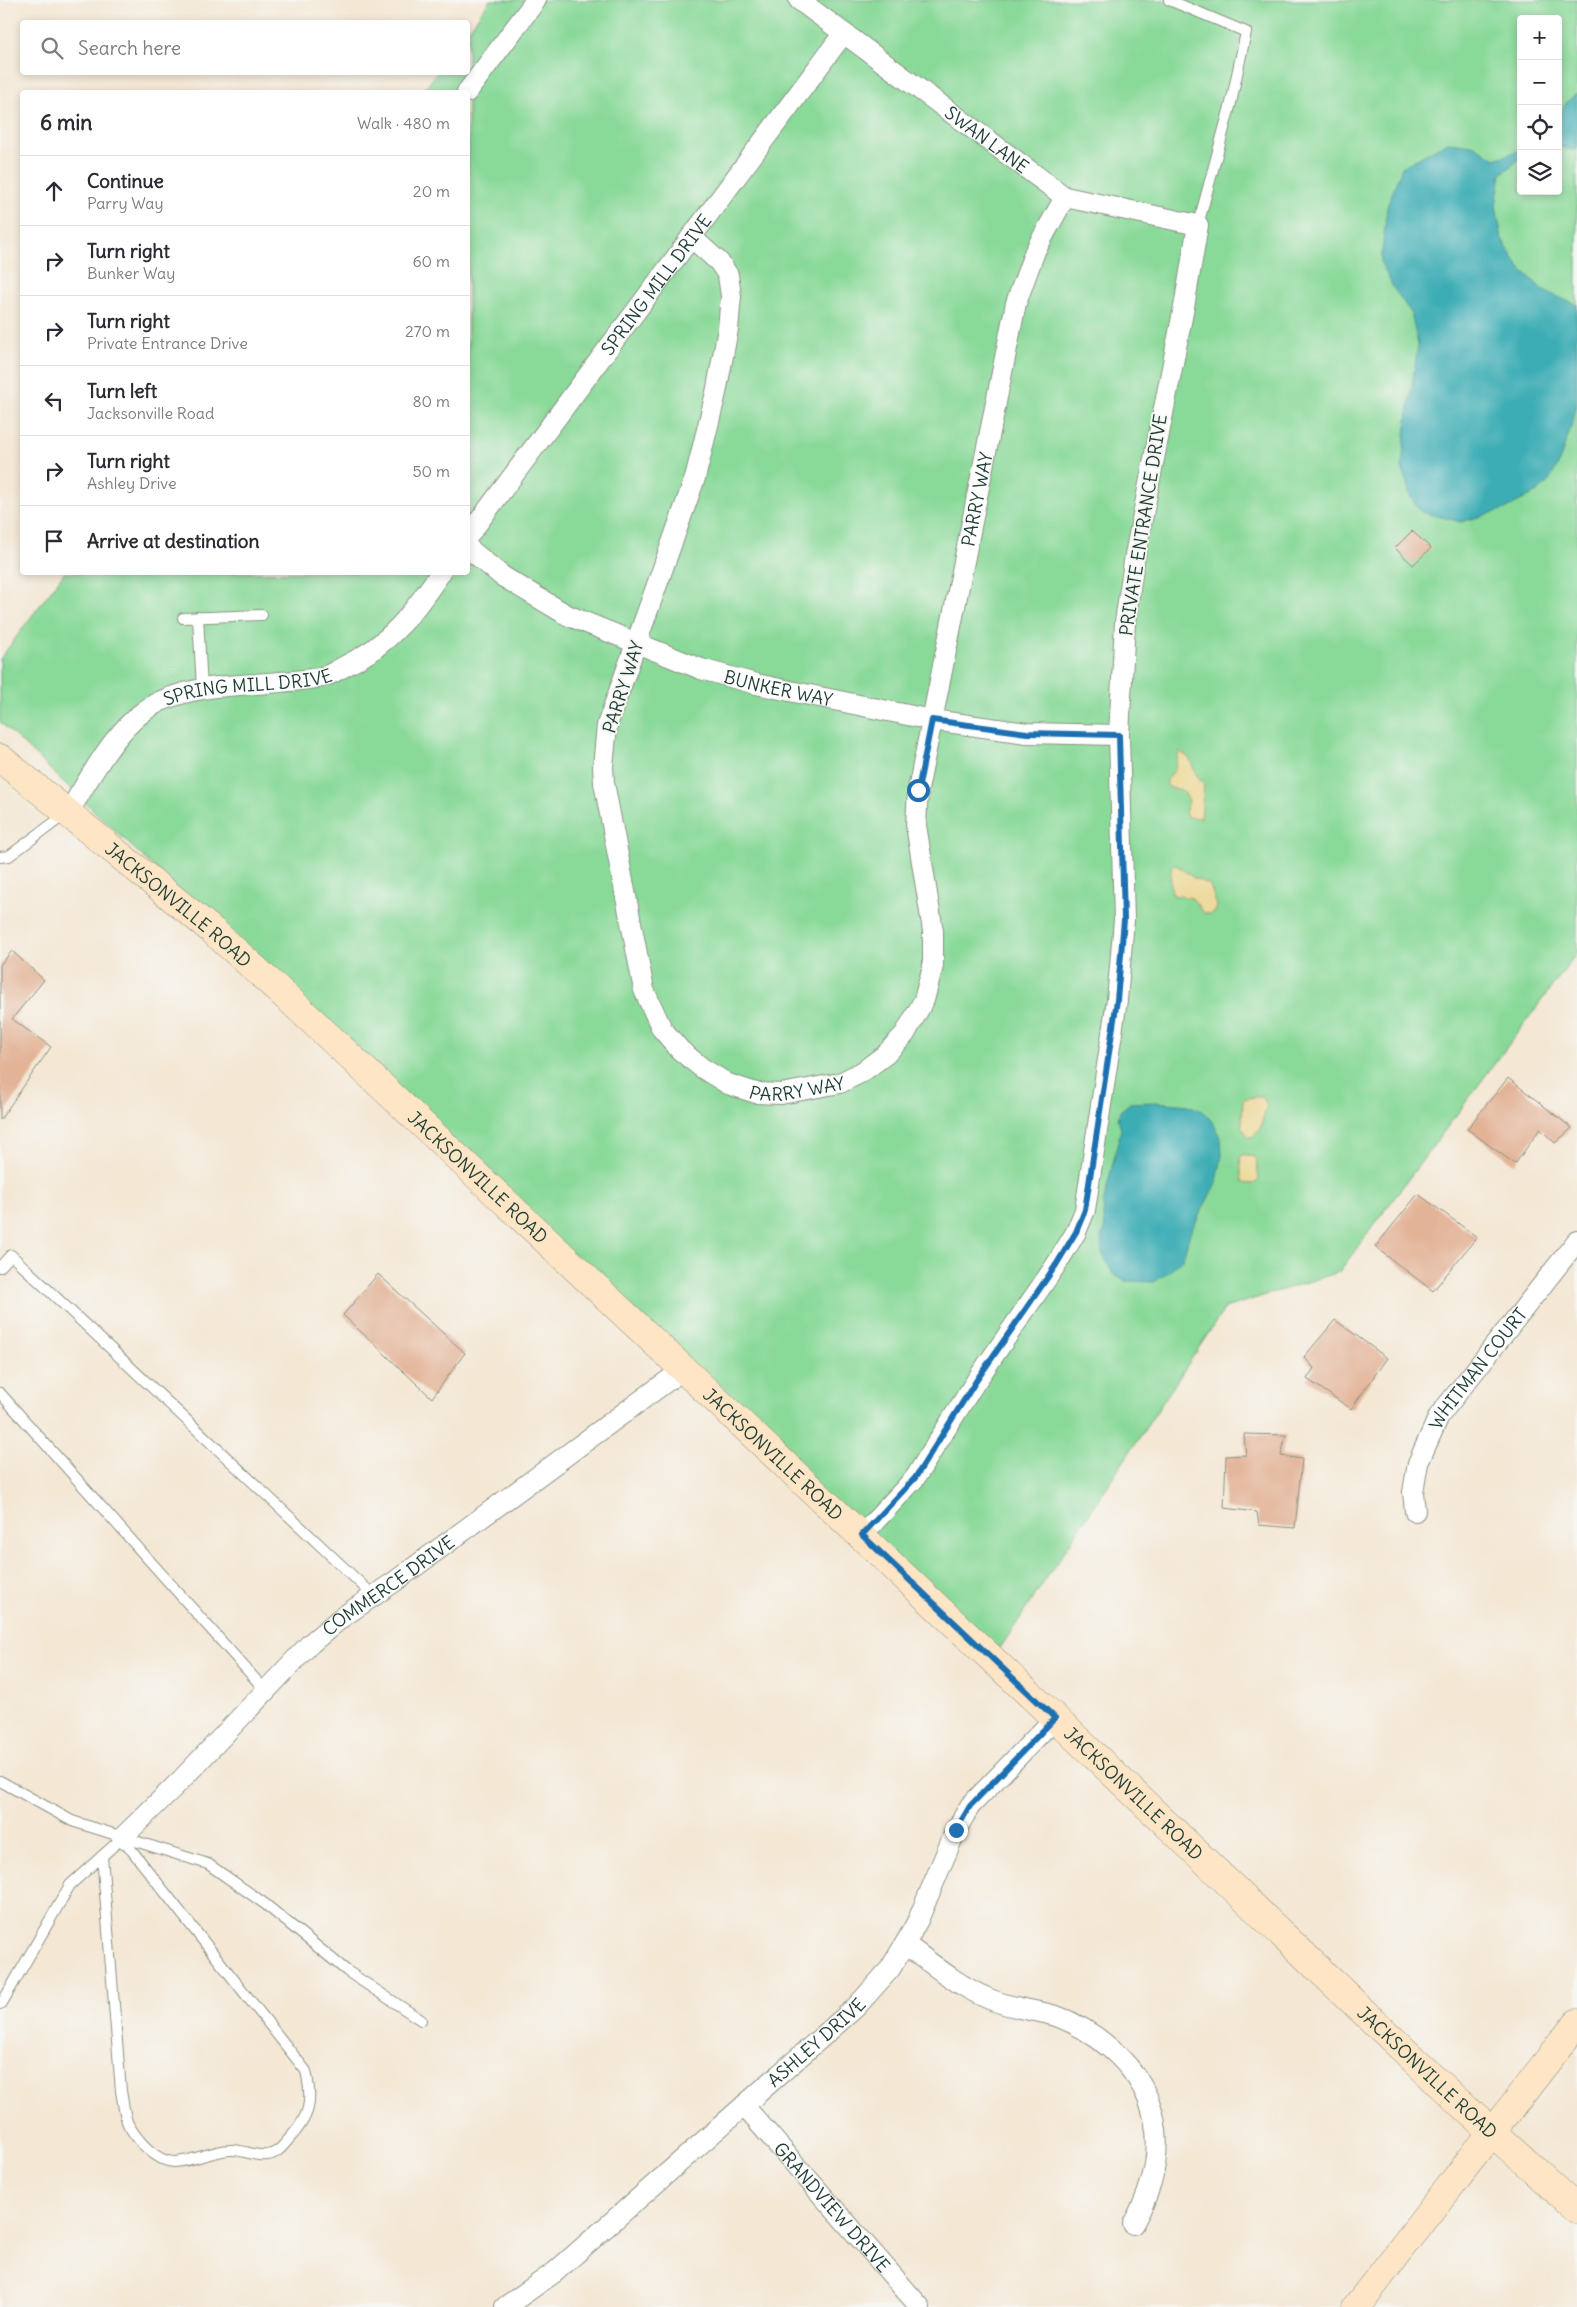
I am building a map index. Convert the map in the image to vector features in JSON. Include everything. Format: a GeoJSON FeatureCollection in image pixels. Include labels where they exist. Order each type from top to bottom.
{"type":"FeatureCollection","features":[{"type":"Feature","properties":{"kind":"main road","name":"JACKSONVILLE ROAD"},"geometry":{"type":"LineString","coordinates":[[0,758],[213,931],[277,989],[685,1368],[1452,2096],[1577,2208]]}},
{"type":"Feature","properties":{"kind":"main road"},"geometry":{"type":"LineString","coordinates":[[1356,2307],[1577,2023]]}},
{"type":"Feature","properties":{"kind":"street"},"geometry":{"type":"LineString","coordinates":[[468,90],[536,0]]}},
{"type":"Feature","properties":{"kind":"street","name":"SWAN LANE"},"geometry":{"type":"LineString","coordinates":[[799,0],[1065,198],[1198,225]]}},
{"type":"Feature","properties":{"kind":"street","name":"SPRING MILL DRIVE"},"geometry":{"type":"LineString","coordinates":[[470,533],[843,34]]}},
{"type":"Feature","properties":{"kind":"street","name":"PARRY WAY"},"geometry":{"type":"LineString","coordinates":[[691,237],[719,262],[728,275],[731,296],[728,329],[716,393],[695,478],[607,725],[603,767],[625,897],[644,990],[662,1029],[680,1050],[702,1068],[728,1084],[756,1093],[781,1094],[803,1092],[840,1083],[862,1072],[884,1056],[904,1034],[924,1000],[933,966],[933,931],[916,825],[918,790],[1016,303],[1035,251],[1065,198]]}},
{"type":"Feature","properties":{"kind":"street","name":"PRIVATE ENTRANCE DRIVE"},"geometry":{"type":"LineString","coordinates":[[862,1535],[915,1478],[976,1381],[1056,1265],[1076,1232],[1085,1210],[1117,1000],[1124,920],[1119,735],[1125,622],[1135,555],[1198,225]]}},
{"type":"Feature","properties":{"kind":"street","name":"BUNKER WAY"},"geometry":{"type":"LineString","coordinates":[[470,550],[502,576],[567,615],[701,669],[756,684],[932,720],[1027,733],[1119,735]]}},
{"type":"Feature","properties":{"kind":"street","name":"SPRING MILL DRIVE"},"geometry":{"type":"LineString","coordinates":[[68,812],[123,729],[160,701],[202,689],[325,676],[358,660],[390,638],[416,608],[439,575]]}},
{"type":"Feature","properties":{"kind":"street","name":"WHITMAN COURT"},"geometry":{"type":"LineString","coordinates":[[1415,1511],[1413,1492],[1418,1463],[1439,1416],[1577,1241]]}},
{"type":"Feature","properties":{"kind":"street","name":"COMMERCE DRIVE"},"geometry":{"type":"LineString","coordinates":[[122,1838],[182,1779],[310,1644],[685,1368]]}},
{"type":"Feature","properties":{"kind":"street","name":"ASHLEY DRIVE"},"geometry":{"type":"LineString","coordinates":[[505,2307],[554,2272],[856,2007],[890,1969],[905,1944],[918,1920],[956,1830],[970,1806],[1055,1718]]}},
{"type":"Feature","properties":{"kind":"street"},"geometry":{"type":"LineString","coordinates":[[905,1944],[965,1988],[1006,2007],[1056,2016],[1076,2025],[1102,2041],[1127,2064],[1141,2082],[1151,2107],[1157,2136],[1157,2157],[1151,2182],[1142,2208],[1133,2224]]}},
{"type":"Feature","properties":{"kind":"street","name":"GRANDVIEW DRIVE"},"geometry":{"type":"LineString","coordinates":[[744,2106],[920,2307]]}},
{"type":"Feature","properties":{"kind":"lane"},"geometry":{"type":"LineString","coordinates":[[1170,0],[1246,32],[1230,103],[1198,225]]}},
{"type":"Feature","properties":{"kind":"lane"},"geometry":{"type":"LineString","coordinates":[[183,618],[262,615]]}},
{"type":"Feature","properties":{"kind":"lane"},"geometry":{"type":"LineString","coordinates":[[198,617],[202,689]]}},
{"type":"Feature","properties":{"kind":"lane"},"geometry":{"type":"LineString","coordinates":[[0,857],[9,856],[68,812]]}},
{"type":"Feature","properties":{"kind":"lane"},"geometry":{"type":"LineString","coordinates":[[0,1267],[11,1254],[374,1596]]}},
{"type":"Feature","properties":{"kind":"lane"},"geometry":{"type":"LineString","coordinates":[[0,1393],[265,1690]]}},
{"type":"Feature","properties":{"kind":"lane"},"geometry":{"type":"LineString","coordinates":[[0,1781],[72,1821],[208,1864],[265,1904],[347,1971],[421,2020]]}},
{"type":"Feature","properties":{"kind":"lane"},"geometry":{"type":"LineString","coordinates":[[0,2004],[70,1885],[122,1838]]}},
{"type":"Feature","properties":{"kind":"lane"},"geometry":{"type":"LineString","coordinates":[[102,1856],[121,2091],[128,2124],[145,2146],[162,2160],[175,2162],[229,2150],[243,2150],[253,2155],[267,2155],[278,2151],[301,2127],[309,2108],[310,2088],[306,2071],[122,1838]]}},
{"type":"Feature","properties":{"kind":"green space"},"geometry":{"type":"Polygon","coordinates":[[[490,0],[1577,0],[1577,953],[1339,1272],[1225,1308],[993,1659],[0,722],[0,659],[63,575],[470,575],[470,90],[424,90],[435,75],[470,75],[470,28],[490,0]]]}},
{"type":"Feature","properties":{"kind":"sand"},"geometry":{"type":"Polygon","coordinates":[[[1179,751],[1189,758],[1197,776],[1204,785],[1201,818],[1187,817],[1185,812],[1189,802],[1184,792],[1167,786],[1167,779],[1175,770],[1179,751]]]}},
{"type":"Feature","properties":{"kind":"sand"},"geometry":{"type":"Polygon","coordinates":[[[1176,865],[1194,878],[1210,885],[1217,906],[1215,912],[1210,914],[1204,913],[1192,898],[1173,895],[1171,872],[1172,866],[1176,865]]]}},
{"type":"Feature","properties":{"kind":"sand"},"geometry":{"type":"Polygon","coordinates":[[[1263,1097],[1267,1105],[1260,1129],[1253,1137],[1248,1137],[1242,1126],[1243,1099],[1263,1097]]]}},
{"type":"Feature","properties":{"kind":"sand"},"geometry":{"type":"Polygon","coordinates":[[[1244,1154],[1256,1158],[1259,1180],[1257,1182],[1248,1184],[1242,1181],[1240,1157],[1244,1154]]]}},
{"type":"Feature","properties":{"kind":"water"},"geometry":{"type":"Polygon","coordinates":[[[1577,94],[1577,149],[1571,150],[1562,147],[1562,110],[1570,99],[1577,94]]]}},
{"type":"Feature","properties":{"kind":"water"},"geometry":{"type":"Polygon","coordinates":[[[1448,142],[1473,145],[1495,159],[1517,151],[1517,161],[1501,174],[1496,206],[1502,239],[1518,266],[1544,291],[1577,305],[1577,400],[1573,421],[1558,465],[1549,481],[1539,491],[1505,509],[1461,522],[1421,512],[1411,498],[1402,467],[1418,345],[1411,313],[1394,289],[1381,263],[1387,207],[1402,167],[1448,142]]]}},
{"type":"Feature","properties":{"kind":"water"},"geometry":{"type":"Polygon","coordinates":[[[1155,1102],[1189,1105],[1204,1112],[1214,1124],[1221,1140],[1222,1156],[1217,1181],[1190,1233],[1183,1258],[1169,1272],[1154,1282],[1125,1281],[1113,1274],[1102,1253],[1101,1236],[1105,1230],[1103,1204],[1121,1129],[1118,1120],[1120,1111],[1130,1103],[1155,1102]]]}},
{"type":"Feature","properties":{"kind":"building"},"geometry":{"type":"Polygon","coordinates":[[[1412,531],[1431,548],[1413,565],[1395,548],[1412,531]]]}},
{"type":"Feature","properties":{"kind":"building"},"geometry":{"type":"Polygon","coordinates":[[[12,951],[44,980],[12,1019],[51,1047],[0,1120],[0,965],[12,951]]]}},
{"type":"Feature","properties":{"kind":"building"},"geometry":{"type":"Polygon","coordinates":[[[1508,1078],[1572,1128],[1555,1143],[1540,1129],[1515,1164],[1467,1129],[1508,1078]]]}},
{"type":"Feature","properties":{"kind":"building"},"geometry":{"type":"Polygon","coordinates":[[[1418,1194],[1477,1237],[1433,1291],[1375,1247],[1418,1194]]]}},
{"type":"Feature","properties":{"kind":"building"},"geometry":{"type":"Polygon","coordinates":[[[378,1274],[465,1353],[432,1398],[343,1315],[378,1274]]]}},
{"type":"Feature","properties":{"kind":"building"},"geometry":{"type":"Polygon","coordinates":[[[1335,1320],[1387,1358],[1351,1409],[1307,1379],[1314,1368],[1304,1357],[1335,1320]]]}},
{"type":"Feature","properties":{"kind":"building"},"geometry":{"type":"Polygon","coordinates":[[[1244,1434],[1286,1435],[1281,1456],[1302,1459],[1295,1528],[1259,1525],[1257,1512],[1224,1508],[1226,1456],[1246,1455],[1244,1434]]]}},
{"type":"Feature","properties":{"kind":"route"},"geometry":{"type":"LineString","coordinates":[[918,790],[932,720],[1027,733],[1119,735],[1124,920],[1117,1000],[1085,1210],[1076,1232],[1056,1265],[976,1381],[915,1478],[862,1535],[1055,1718],[970,1806],[956,1830]]}}]}
